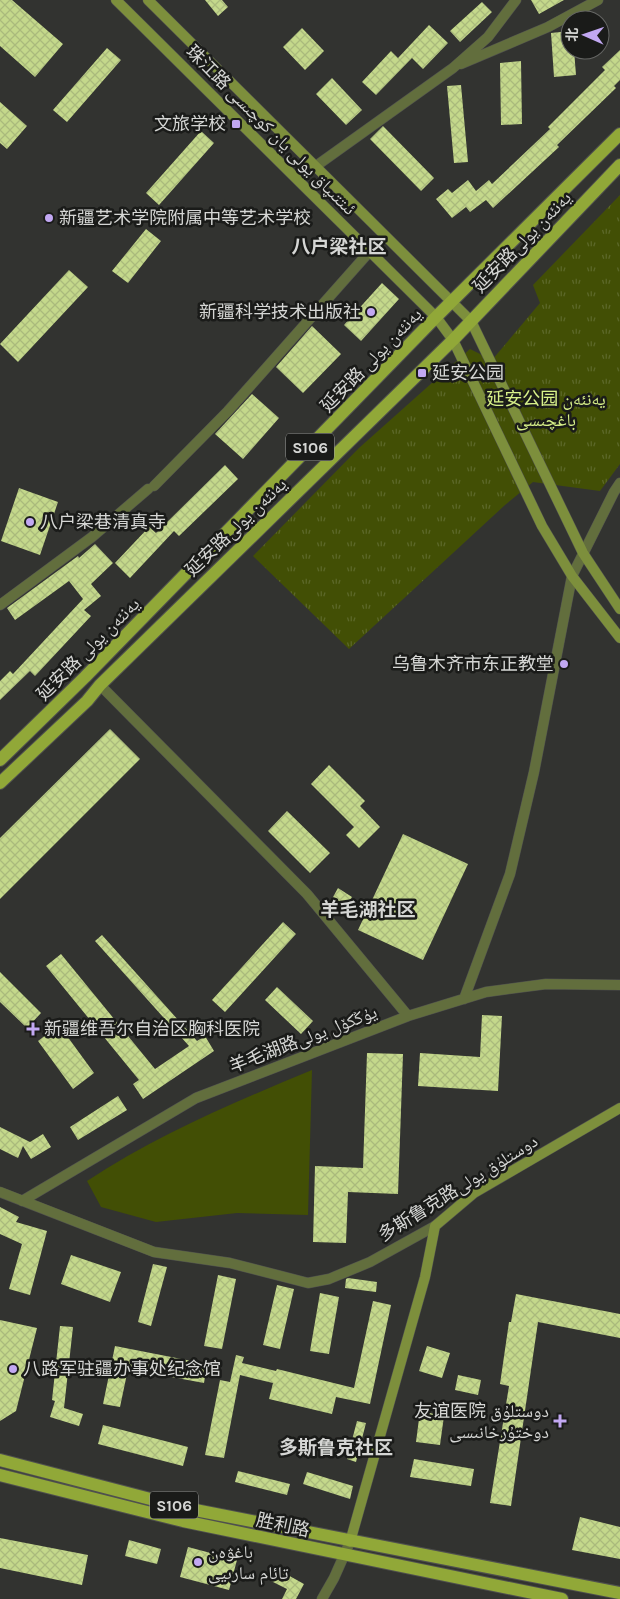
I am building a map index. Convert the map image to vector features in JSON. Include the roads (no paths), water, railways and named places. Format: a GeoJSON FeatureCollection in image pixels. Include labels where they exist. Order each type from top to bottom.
{"type":"FeatureCollection","features":[{"type":"Feature","properties":{"kind":"main road","name":"延安路 يەنئەن يولى"},"geometry":{"type":"LineString","coordinates":[[0,760],[86,677],[436,317],[620,134]]}},
{"type":"Feature","properties":{"kind":"main road","name":"延安路يەنئەن يولى"},"geometry":{"type":"LineString","coordinates":[[0,784],[87,702],[100,685],[453,340],[620,165]]}},
{"type":"Feature","properties":{"kind":"main road","name":"S106"},"geometry":{"type":"LineString","coordinates":[[0,1460],[185,1508],[350,1542]]}},
{"type":"Feature","properties":{"kind":"main road","name":"胜利路"},"geometry":{"type":"LineString","coordinates":[[0,1475],[183,1521],[344,1556],[562,1599]]}},
{"type":"Feature","properties":{"kind":"main road"},"geometry":{"type":"LineString","coordinates":[[350,1542],[620,1593]]}},
{"type":"Feature","properties":{"kind":"street","name":"珠江路 ئىتتىپاق يولى يان كوچىسى"},"geometry":{"type":"LineString","coordinates":[[116,0],[436,317],[453,340],[542,526],[572,576],[620,638]]}},
{"type":"Feature","properties":{"kind":"street","name":"珠江路 ئىتتىپاق يولى يان كوچىسى"},"geometry":{"type":"LineString","coordinates":[[148,0],[471,321],[583,553],[620,609]]}},
{"type":"Feature","properties":{"kind":"street"},"geometry":{"type":"LineString","coordinates":[[316,166],[453,68],[488,37],[516,0]]}},
{"type":"Feature","properties":{"kind":"street"},"geometry":{"type":"LineString","coordinates":[[453,68],[548,27],[598,0]]}},
{"type":"Feature","properties":{"kind":"street"},"geometry":{"type":"LineString","coordinates":[[0,605],[92,537],[151,487],[228,411],[370,251]]}},
{"type":"Feature","properties":{"kind":"street"},"geometry":{"type":"LineString","coordinates":[[464,999],[510,874],[534,772],[572,576],[620,483]]}},
{"type":"Feature","properties":{"kind":"street"},"geometry":{"type":"LineString","coordinates":[[100,685],[306,894],[408,1016]]}},
{"type":"Feature","properties":{"kind":"street","name":"羊毛湖路يۇڭكۆل يولى"},"geometry":{"type":"LineString","coordinates":[[22,1201],[196,1098],[408,1016],[486,992],[546,984],[620,985]]}},
{"type":"Feature","properties":{"kind":"street","name":"多斯鲁克路دوستلۇق يولى"},"geometry":{"type":"LineString","coordinates":[[0,1192],[154,1252],[230,1264],[308,1283],[329,1279],[370,1262],[435,1226],[474,1193],[620,1108]]}},
{"type":"Feature","properties":{"kind":"street"},"geometry":{"type":"LineString","coordinates":[[322,1599],[350,1542],[425,1277],[435,1226]]}},
{"type":"Feature","properties":{"kind":"place","name":"文旅学校"},"geometry":{"type":"Point","coordinates":[236,124]}},
{"type":"Feature","properties":{"kind":"place","name":"新疆艺术学院附属中等艺术学校"},"geometry":{"type":"Point","coordinates":[49,218]}},
{"type":"Feature","properties":{"kind":"place","name":"新疆科学技术出版社"},"geometry":{"type":"Point","coordinates":[371,312]}},
{"type":"Feature","properties":{"kind":"place","name":"延安公园"},"geometry":{"type":"Point","coordinates":[422,373]}},
{"type":"Feature","properties":{"kind":"place","name":"八户梁巷清真寺"},"geometry":{"type":"Point","coordinates":[30,522]}},
{"type":"Feature","properties":{"kind":"place","name":"乌鲁木齐市东正教堂"},"geometry":{"type":"Point","coordinates":[564,664]}},
{"type":"Feature","properties":{"kind":"place","name":"新疆维吾尔自治区胸科医院"},"geometry":{"type":"Point","coordinates":[33,1029]}},
{"type":"Feature","properties":{"kind":"place","name":"八路军驻疆办事处纪念馆"},"geometry":{"type":"Point","coordinates":[13,1369]}},
{"type":"Feature","properties":{"kind":"place","name":"友谊医院 دوستلۇق دوختۇرخانىسى"},"geometry":{"type":"Point","coordinates":[560,1421]}},
{"type":"Feature","properties":{"kind":"place","name":"باغۋەن تائام سارىيى"},"geometry":{"type":"Point","coordinates":[198,1562]}},
{"type":"Feature","properties":{"kind":"district","name":"八户梁社区"},"geometry":{"type":"Point","coordinates":[339,246]}},
{"type":"Feature","properties":{"kind":"district","name":"羊毛湖社区"},"geometry":{"type":"Point","coordinates":[368,909]}},
{"type":"Feature","properties":{"kind":"district","name":"多斯鲁克社区"},"geometry":{"type":"Point","coordinates":[336,1447]}},
{"type":"Feature","properties":{"kind":"park label","name":"延安公园 يەنئەن باغچىسى"},"geometry":{"type":"Point","coordinates":[546,409]}}]}
